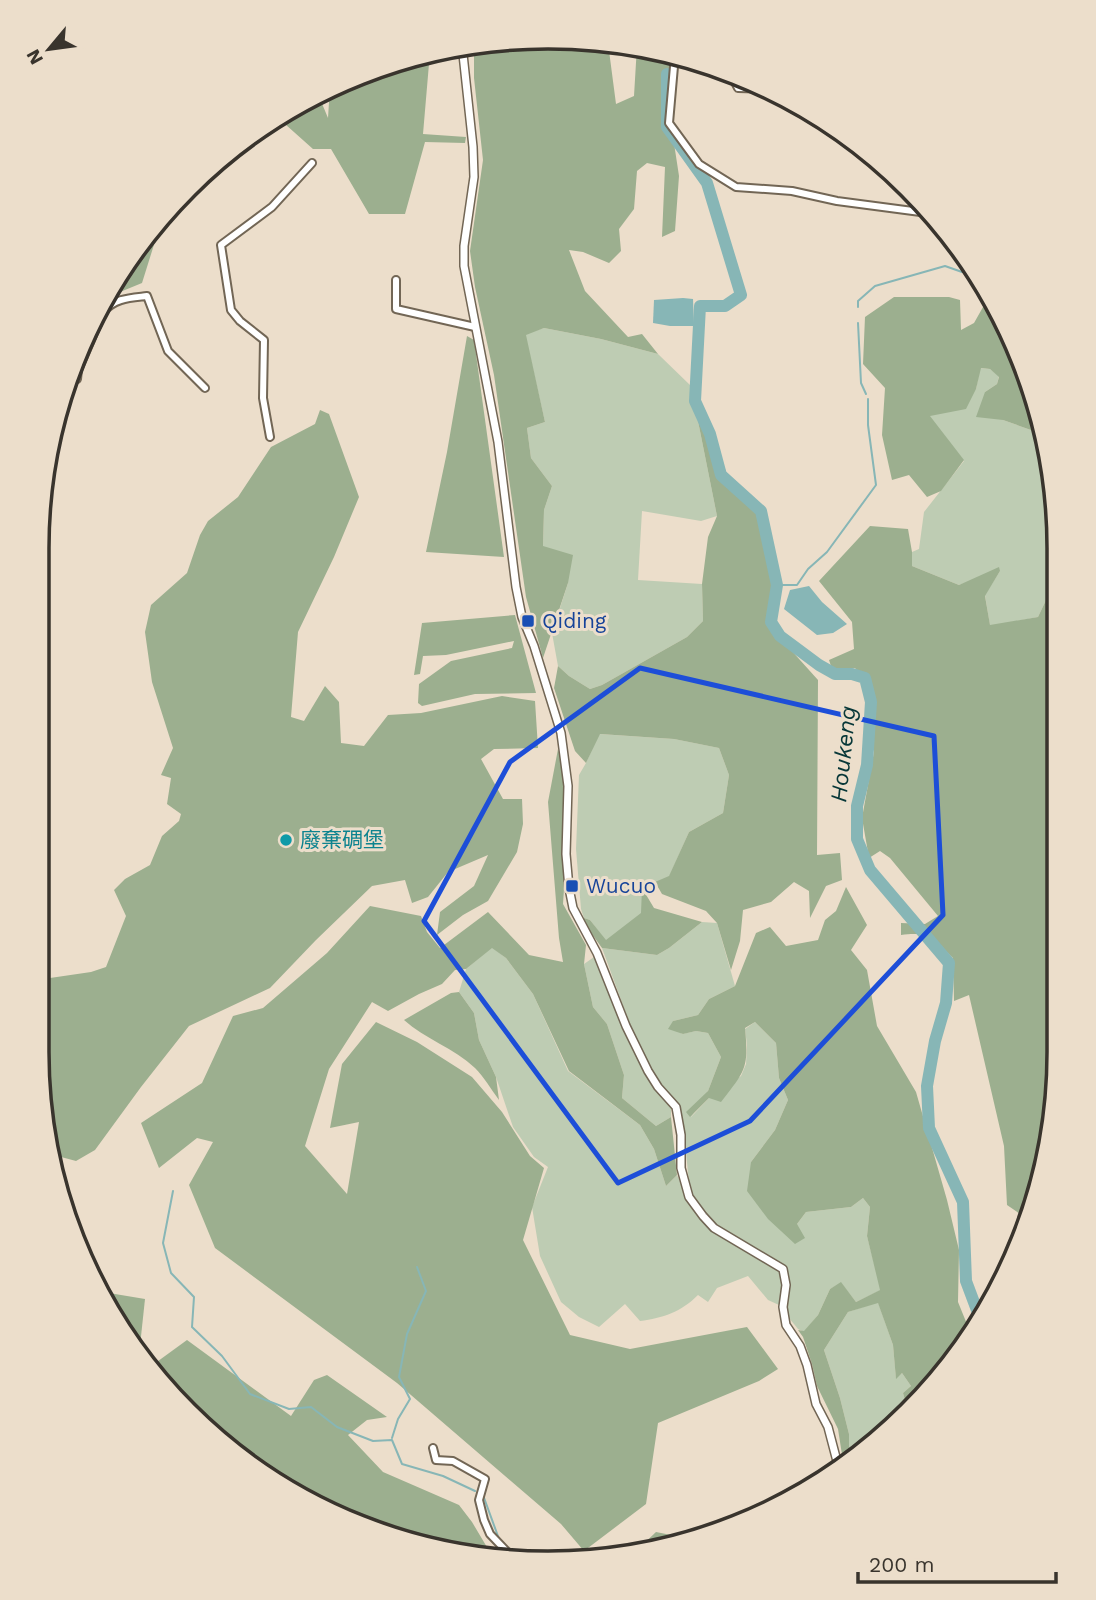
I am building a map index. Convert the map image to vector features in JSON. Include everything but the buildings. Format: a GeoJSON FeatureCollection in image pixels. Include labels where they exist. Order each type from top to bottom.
{"type":"FeatureCollection","features":[{"type":"Feature","properties":{"kind":"street"},"geometry":{"type":"LineString","coordinates":[[462,57],[474,177],[464,246],[464,266],[498,442],[522,617],[534,646],[561,733],[568,786],[566,854],[573,908],[597,953],[625,1026],[643,1061],[659,1087],[676,1107],[681,1135],[681,1168],[689,1197],[714,1228],[783,1269],[786,1325],[800,1346],[816,1404],[828,1427],[836,1459]]}},
{"type":"Feature","properties":{"kind":"street"},"geometry":{"type":"LineString","coordinates":[[674,65],[670,122],[699,164],[726,181],[736,187],[792,191],[837,201],[916,211]]}},
{"type":"Feature","properties":{"kind":"street"},"geometry":{"type":"LineString","coordinates":[[270,437],[263,398],[264,340],[231,310],[221,245],[272,207],[312,163]]}},
{"type":"Feature","properties":{"kind":"street"},"geometry":{"type":"LineString","coordinates":[[396,280],[396,309],[475,327]]}},
{"type":"Feature","properties":{"kind":"street"},"geometry":{"type":"LineString","coordinates":[[113,303],[124,298],[147,296],[168,351],[205,387]]}},
{"type":"Feature","properties":{"kind":"street"},"geometry":{"type":"LineString","coordinates":[[433,1448],[436,1460],[453,1461],[485,1479],[479,1500],[484,1520],[490,1534],[504,1549]]}},
{"type":"Feature","properties":{"kind":"highlighted area"},"geometry":{"type":"Polygon","coordinates":[[[640,668],[934,736],[943,915],[750,1121],[618,1183],[424,921],[510,762],[640,668]]]}},
{"type":"Feature","properties":{"kind":"green space"},"geometry":{"type":"Polygon","coordinates":[[[548,49],[609,53],[616,104],[634,96],[636,57],[674,65],[668,104],[679,176],[675,231],[662,237],[665,167],[647,163],[637,171],[634,209],[619,229],[621,251],[609,263],[583,252],[569,250],[585,291],[628,337],[642,334],[658,354],[544,328],[526,335],[545,422],[527,428],[531,458],[552,486],[544,510],[543,546],[573,555],[568,583],[543,658],[526,597],[494,375],[470,251],[483,160],[474,55],[483,53],[548,49]]]}},
{"type":"Feature","properties":{"kind":"green space"},"geometry":{"type":"Polygon","coordinates":[[[429,64],[423,134],[466,137],[465,143],[425,142],[405,214],[369,214],[331,149],[313,149],[285,124],[322,103],[328,118],[329,99],[388,75],[429,64]]]}},
{"type":"Feature","properties":{"kind":"green space"},"geometry":{"type":"Polygon","coordinates":[[[155,240],[142,283],[120,292],[155,240]]]}},
{"type":"Feature","properties":{"kind":"green space"},"geometry":{"type":"Polygon","coordinates":[[[894,297],[949,297],[960,300],[961,330],[974,323],[984,306],[1009,357],[1033,431],[1003,420],[976,417],[985,392],[997,384],[999,377],[990,369],[981,368],[976,389],[966,409],[930,416],[964,460],[941,491],[927,497],[909,475],[892,480],[882,435],[885,388],[863,364],[865,317],[894,297]]]}},
{"type":"Feature","properties":{"kind":"green space"},"geometry":{"type":"Polygon","coordinates":[[[544,328],[658,354],[691,386],[717,516],[701,521],[642,511],[638,580],[702,584],[703,621],[687,637],[602,685],[590,689],[558,666],[552,633],[568,583],[543,547],[544,510],[552,486],[531,458],[527,428],[545,422],[525,334],[544,328]]]}},
{"type":"Feature","properties":{"kind":"green space"},"geometry":{"type":"Polygon","coordinates":[[[467,336],[474,340],[504,557],[426,552],[467,336]]]}},
{"type":"Feature","properties":{"kind":"green space"},"geometry":{"type":"Polygon","coordinates":[[[980,368],[990,369],[999,376],[997,384],[985,392],[1003,420],[1033,431],[1046,515],[1047,598],[1038,617],[990,626],[985,595],[1000,571],[959,585],[912,566],[912,552],[919,549],[924,512],[964,461],[929,416],[976,389],[980,368]]]}},
{"type":"Feature","properties":{"kind":"green space"},"geometry":{"type":"Polygon","coordinates":[[[691,386],[734,491],[755,504],[774,582],[773,630],[818,680],[817,855],[840,853],[842,880],[826,886],[810,918],[809,891],[794,882],[771,902],[743,910],[740,941],[731,970],[717,923],[706,911],[662,894],[655,882],[669,876],[689,832],[723,813],[729,775],[719,748],[674,739],[600,734],[586,763],[575,751],[554,688],[558,666],[590,689],[602,685],[687,637],[703,621],[702,584],[708,537],[717,516],[691,386]]]}},
{"type":"Feature","properties":{"kind":"green space"},"geometry":{"type":"Polygon","coordinates":[[[320,410],[329,414],[359,497],[298,632],[291,717],[304,721],[325,686],[339,702],[341,743],[364,746],[388,715],[421,713],[502,696],[535,701],[538,748],[494,749],[481,759],[503,799],[522,799],[523,824],[517,852],[488,901],[463,915],[437,935],[440,912],[474,886],[488,855],[448,872],[428,897],[412,903],[405,880],[372,886],[270,988],[189,1026],[95,1150],[76,1161],[61,1157],[50,1085],[49,977],[91,972],[106,967],[126,916],[114,890],[125,879],[150,865],[162,836],[179,821],[181,814],[167,804],[171,778],[161,775],[173,748],[152,682],[145,632],[151,605],[187,573],[200,535],[208,521],[238,497],[271,447],[315,424],[320,410]]]}},
{"type":"Feature","properties":{"kind":"green space"},"geometry":{"type":"Polygon","coordinates":[[[870,526],[908,529],[912,566],[959,585],[999,567],[1000,571],[985,596],[990,625],[1038,617],[1047,598],[1046,1085],[1037,1149],[1020,1214],[1007,1205],[1004,1146],[969,995],[954,1001],[953,958],[941,946],[931,938],[919,934],[901,935],[901,923],[925,924],[938,916],[890,858],[880,851],[869,858],[862,818],[874,752],[872,689],[855,668],[833,672],[829,660],[854,649],[852,622],[819,581],[870,526]]]}},
{"type":"Feature","properties":{"kind":"green space"},"geometry":{"type":"Polygon","coordinates":[[[515,615],[536,693],[475,694],[422,706],[418,703],[419,684],[451,661],[512,648],[514,641],[446,655],[423,656],[420,674],[414,675],[422,623],[515,615]]]}},
{"type":"Feature","properties":{"kind":"green space"},"geometry":{"type":"Polygon","coordinates":[[[599,734],[674,739],[719,748],[729,775],[723,813],[689,832],[669,877],[642,888],[642,913],[606,941],[590,920],[584,918],[581,909],[576,849],[579,775],[599,734]]]}},
{"type":"Feature","properties":{"kind":"green space"},"geometry":{"type":"Polygon","coordinates":[[[558,749],[565,771],[566,859],[563,904],[586,945],[584,964],[593,1007],[607,1024],[624,1075],[622,1098],[656,1126],[671,1117],[677,1175],[666,1186],[654,1149],[640,1125],[569,1071],[533,994],[506,958],[492,948],[466,969],[455,970],[442,984],[388,1011],[372,1002],[329,1069],[305,1146],[347,1194],[359,1122],[330,1128],[342,1064],[376,1022],[417,1042],[472,1077],[502,1112],[530,1156],[544,1168],[523,1240],[570,1335],[630,1349],[747,1327],[778,1369],[759,1381],[658,1423],[646,1504],[583,1550],[561,1524],[397,1383],[215,1248],[189,1185],[213,1142],[197,1138],[159,1168],[141,1123],[202,1083],[233,1016],[263,1008],[327,953],[370,906],[421,916],[427,932],[440,948],[488,912],[529,955],[563,962],[548,802],[558,749]]]}},
{"type":"Feature","properties":{"kind":"green space"},"geometry":{"type":"Polygon","coordinates":[[[846,887],[867,925],[851,950],[867,970],[877,1026],[916,1092],[947,1200],[959,1250],[958,1302],[967,1323],[944,1356],[905,1400],[903,1393],[911,1386],[902,1373],[896,1379],[893,1345],[878,1303],[848,1312],[824,1350],[849,1434],[849,1450],[842,1455],[838,1429],[817,1386],[803,1337],[798,1330],[804,1331],[818,1315],[830,1289],[841,1282],[856,1302],[880,1290],[867,1236],[870,1207],[863,1198],[851,1207],[806,1212],[797,1224],[805,1238],[795,1244],[768,1219],[747,1191],[751,1162],[775,1130],[788,1100],[779,1078],[776,1043],[755,1022],[745,1028],[746,1052],[744,1069],[740,1076],[721,1102],[709,1098],[690,1117],[686,1112],[708,1091],[721,1057],[708,1033],[696,1031],[683,1034],[668,1029],[673,1021],[698,1015],[709,999],[735,986],[756,933],[770,927],[786,946],[818,940],[825,920],[836,911],[846,887]]]}},
{"type":"Feature","properties":{"kind":"green space"},"geometry":{"type":"Polygon","coordinates":[[[642,888],[654,908],[702,922],[657,955],[602,948],[584,923],[584,918],[590,920],[606,940],[641,913],[642,888]]]}},
{"type":"Feature","properties":{"kind":"green space"},"geometry":{"type":"Polygon","coordinates":[[[702,922],[717,923],[735,986],[709,999],[698,1015],[673,1021],[682,1034],[696,1031],[708,1033],[721,1057],[708,1091],[691,1117],[709,1098],[741,1076],[746,1064],[745,1029],[755,1022],[776,1043],[779,1078],[788,1100],[775,1130],[751,1162],[797,1224],[806,1212],[851,1207],[863,1198],[870,1207],[867,1236],[881,1290],[856,1302],[841,1283],[830,1289],[818,1315],[804,1332],[798,1329],[785,1313],[788,1276],[785,1266],[720,1227],[705,1214],[690,1193],[684,1132],[635,1038],[602,948],[657,955],[702,922]]]}},
{"type":"Feature","properties":{"kind":"green space"},"geometry":{"type":"Polygon","coordinates":[[[492,947],[506,958],[533,994],[568,1071],[640,1125],[654,1149],[666,1186],[677,1175],[696,1213],[711,1226],[778,1269],[781,1282],[779,1305],[768,1300],[748,1276],[717,1288],[708,1302],[698,1295],[678,1310],[656,1318],[640,1321],[625,1304],[599,1327],[579,1317],[561,1302],[540,1256],[532,1207],[548,1167],[534,1157],[513,1127],[496,1077],[479,1040],[474,1013],[459,992],[466,969],[492,947]]]}},
{"type":"Feature","properties":{"kind":"green space"},"geometry":{"type":"Polygon","coordinates":[[[597,955],[622,1022],[671,1107],[671,1117],[656,1126],[622,1098],[624,1075],[607,1024],[593,1007],[584,964],[597,955]]]}},
{"type":"Feature","properties":{"kind":"green space"},"geometry":{"type":"Polygon","coordinates":[[[459,992],[474,1013],[479,1040],[496,1077],[499,1100],[467,1061],[404,1020],[451,993],[459,992]]]}},
{"type":"Feature","properties":{"kind":"green space"},"geometry":{"type":"Polygon","coordinates":[[[111,1293],[145,1299],[141,1340],[111,1293]]]}},
{"type":"Feature","properties":{"kind":"green space"},"geometry":{"type":"Polygon","coordinates":[[[878,1302],[893,1345],[896,1378],[902,1373],[911,1386],[903,1393],[905,1400],[901,1405],[849,1450],[849,1434],[824,1350],[848,1312],[878,1302]]]}},
{"type":"Feature","properties":{"kind":"green space"},"geometry":{"type":"Polygon","coordinates":[[[187,1340],[291,1416],[314,1380],[327,1375],[387,1417],[367,1420],[348,1435],[383,1472],[459,1505],[487,1547],[388,1525],[327,1500],[298,1484],[244,1448],[219,1427],[195,1405],[157,1362],[187,1340]]]}},
{"type":"Feature","properties":{"kind":"green space"},"geometry":{"type":"Polygon","coordinates":[[[656,1532],[672,1535],[647,1541],[656,1532]]]}},
{"type":"Feature","properties":{"kind":"water"},"geometry":{"type":"Polygon","coordinates":[[[693,299],[694,326],[653,323],[654,300],[693,299]]]}},
{"type":"Feature","properties":{"kind":"water"},"geometry":{"type":"Polygon","coordinates":[[[809,586],[822,602],[847,624],[833,633],[817,635],[784,609],[790,590],[809,586]]]}},
{"type":"Feature","properties":{"kind":"waterway","name":"Houkeng"},"geometry":{"type":"LineString","coordinates":[[667,74],[667,127],[707,183],[741,295],[725,306],[700,306],[695,401],[710,434],[721,475],[761,511],[777,585],[771,622],[780,636],[819,665],[835,674],[852,674],[865,678],[871,702],[867,765],[857,806],[857,839],[870,870],[949,963],[946,1003],[935,1041],[927,1086],[929,1128],[963,1202],[966,1281],[976,1308]]}},
{"type":"Feature","properties":{"kind":"waterway"},"geometry":{"type":"LineString","coordinates":[[858,307],[858,301],[875,286],[945,266],[963,272]]}},
{"type":"Feature","properties":{"kind":"waterway"},"geometry":{"type":"LineString","coordinates":[[858,323],[861,383],[866,394]]}},
{"type":"Feature","properties":{"kind":"waterway"},"geometry":{"type":"LineString","coordinates":[[777,585],[797,585],[808,569],[827,552],[876,485],[868,425],[868,399]]}},
{"type":"Feature","properties":{"kind":"waterway"},"geometry":{"type":"LineString","coordinates":[[173,1191],[163,1243],[171,1273],[194,1297],[192,1327],[222,1356],[250,1394],[289,1409],[311,1407],[337,1427],[373,1441],[392,1440],[402,1464],[443,1476],[475,1491]]}},
{"type":"Feature","properties":{"kind":"waterway"},"geometry":{"type":"LineString","coordinates":[[392,1438],[398,1419],[410,1399],[399,1377],[407,1334],[426,1291],[417,1267]]}},
{"type":"Feature","properties":{"kind":"waterway"},"geometry":{"type":"LineString","coordinates":[[483,1495],[499,1539]]}},
{"type":"Feature","properties":{"kind":"place","name":"Qiding"},"geometry":{"type":"Point","coordinates":[528,621]}},
{"type":"Feature","properties":{"kind":"place","name":"廢棄碉堡"},"geometry":{"type":"Point","coordinates":[286,840]}},
{"type":"Feature","properties":{"kind":"place","name":"Wucuo"},"geometry":{"type":"Point","coordinates":[572,886]}}]}
